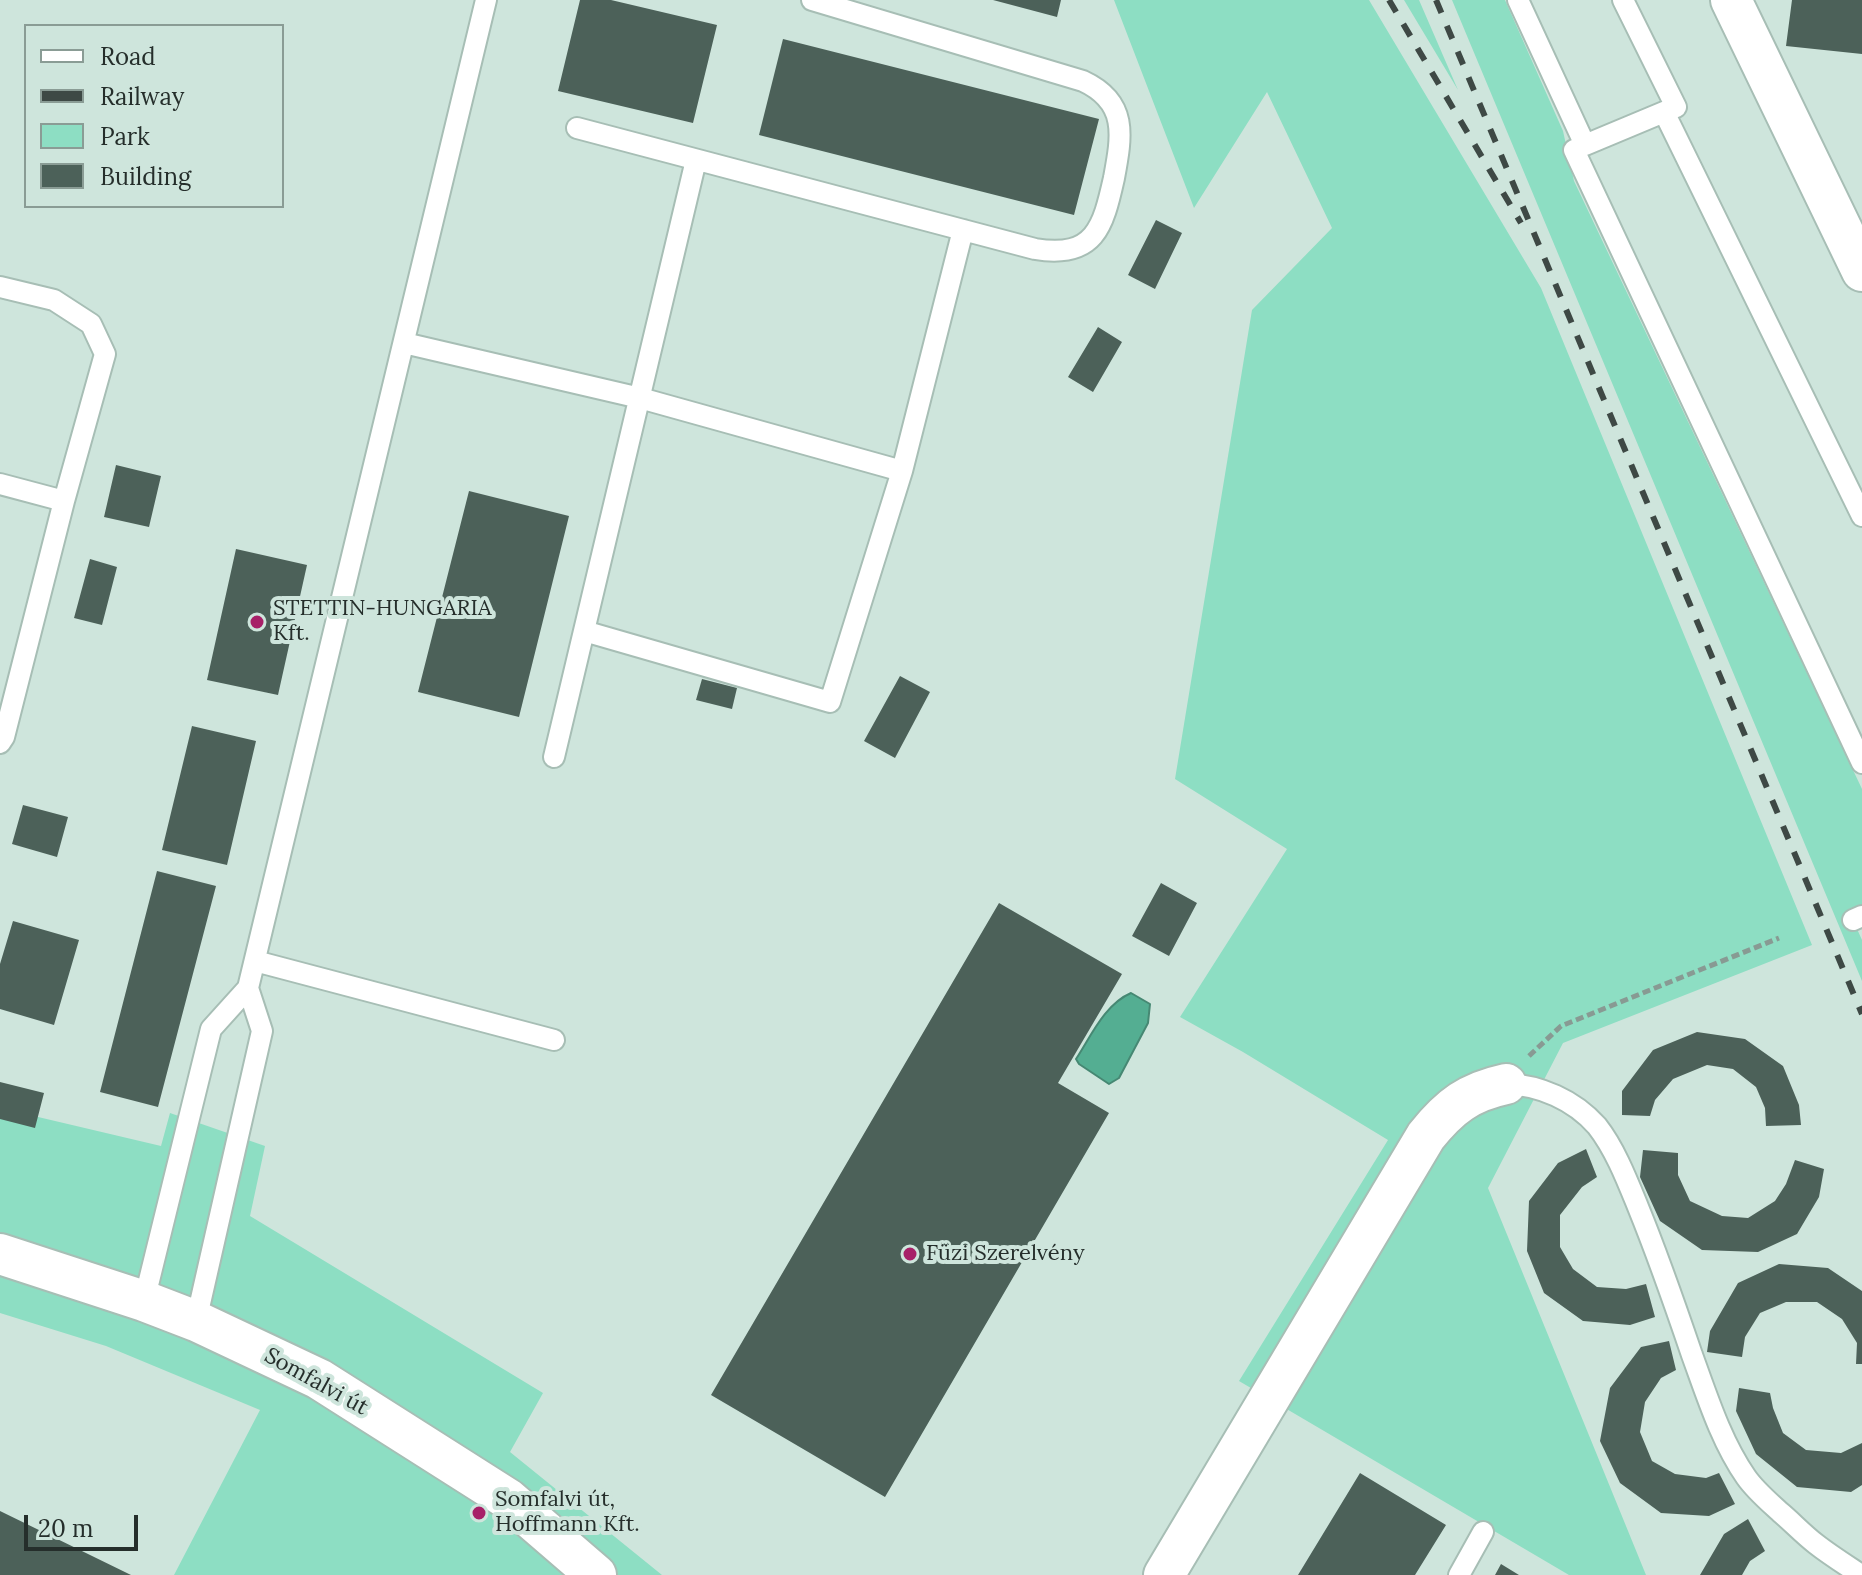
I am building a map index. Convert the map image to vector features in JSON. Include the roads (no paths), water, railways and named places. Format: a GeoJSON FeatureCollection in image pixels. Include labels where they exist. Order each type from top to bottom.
{"type":"FeatureCollection","features":[{"type":"Feature","properties":{"kind":"street"},"geometry":{"type":"LineString","coordinates":[[1731,0],[1862,271]]}},
{"type":"Feature","properties":{"kind":"street"},"geometry":{"type":"LineString","coordinates":[[1164,1575],[1426,1136],[1459,1103],[1486,1089],[1506,1084]]}},
{"type":"Feature","properties":{"kind":"street","name":"Somfalvi út"},"geometry":{"type":"LineString","coordinates":[[0,1254],[196,1321],[319,1379],[508,1499],[583,1571]]}},
{"type":"Feature","properties":{"kind":"lane"},"geometry":{"type":"LineString","coordinates":[[144,1301],[211,1029],[248,988],[486,0]]}},
{"type":"Feature","properties":{"kind":"lane"},"geometry":{"type":"LineString","coordinates":[[577,128],[1053,252],[1086,243],[1099,229],[1107,212],[1120,147],[1116,112],[1099,88],[812,0]]}},
{"type":"Feature","properties":{"kind":"lane"},"geometry":{"type":"LineString","coordinates":[[1518,0],[1585,145]]}},
{"type":"Feature","properties":{"kind":"lane"},"geometry":{"type":"LineString","coordinates":[[1623,0],[1676,107],[1574,150],[1862,763]]}},
{"type":"Feature","properties":{"kind":"lane"},"geometry":{"type":"LineString","coordinates":[[1664,112],[1862,516]]}},
{"type":"Feature","properties":{"kind":"lane"},"geometry":{"type":"LineString","coordinates":[[554,757],[696,160]]}},
{"type":"Feature","properties":{"kind":"lane"},"geometry":{"type":"LineString","coordinates":[[584,631],[830,702],[902,471],[963,230]]}},
{"type":"Feature","properties":{"kind":"lane"},"geometry":{"type":"LineString","coordinates":[[0,287],[54,300],[91,324],[105,354],[0,743]]}},
{"type":"Feature","properties":{"kind":"lane"},"geometry":{"type":"LineString","coordinates":[[404,343],[640,398],[902,471]]}},
{"type":"Feature","properties":{"kind":"lane"},"geometry":{"type":"LineString","coordinates":[[0,484],[64,501]]}},
{"type":"Feature","properties":{"kind":"lane"},"geometry":{"type":"LineString","coordinates":[[255,961],[554,1040]]}},
{"type":"Feature","properties":{"kind":"lane"},"geometry":{"type":"LineString","coordinates":[[196,1321],[262,1031],[248,988]]}},
{"type":"Feature","properties":{"kind":"lane"},"geometry":{"type":"LineString","coordinates":[[1506,1084],[1526,1085],[1562,1099],[1595,1124],[1608,1141],[1655,1248],[1706,1393],[1728,1445],[1747,1478],[1815,1543],[1861,1575]]}},
{"type":"Feature","properties":{"kind":"lane"},"geometry":{"type":"LineString","coordinates":[[1459,1575],[1483,1532]]}},
{"type":"Feature","properties":{"kind":"railway"},"geometry":{"type":"LineString","coordinates":[[1389,0],[1521,223]]}},
{"type":"Feature","properties":{"kind":"railway"},"geometry":{"type":"LineString","coordinates":[[1436,0],[1862,1014]]}},
{"type":"Feature","properties":{"kind":"place","name":"STETTIN-HUNGARIA Kft."},"geometry":{"type":"Point","coordinates":[257,622]}},
{"type":"Feature","properties":{"kind":"place","name":"Füzi Szerelvény"},"geometry":{"type":"Point","coordinates":[910,1254]}},
{"type":"Feature","properties":{"kind":"place","name":"Somfalvi út, Hoffmann Kft."},"geometry":{"type":"Point","coordinates":[479,1513]}}]}
